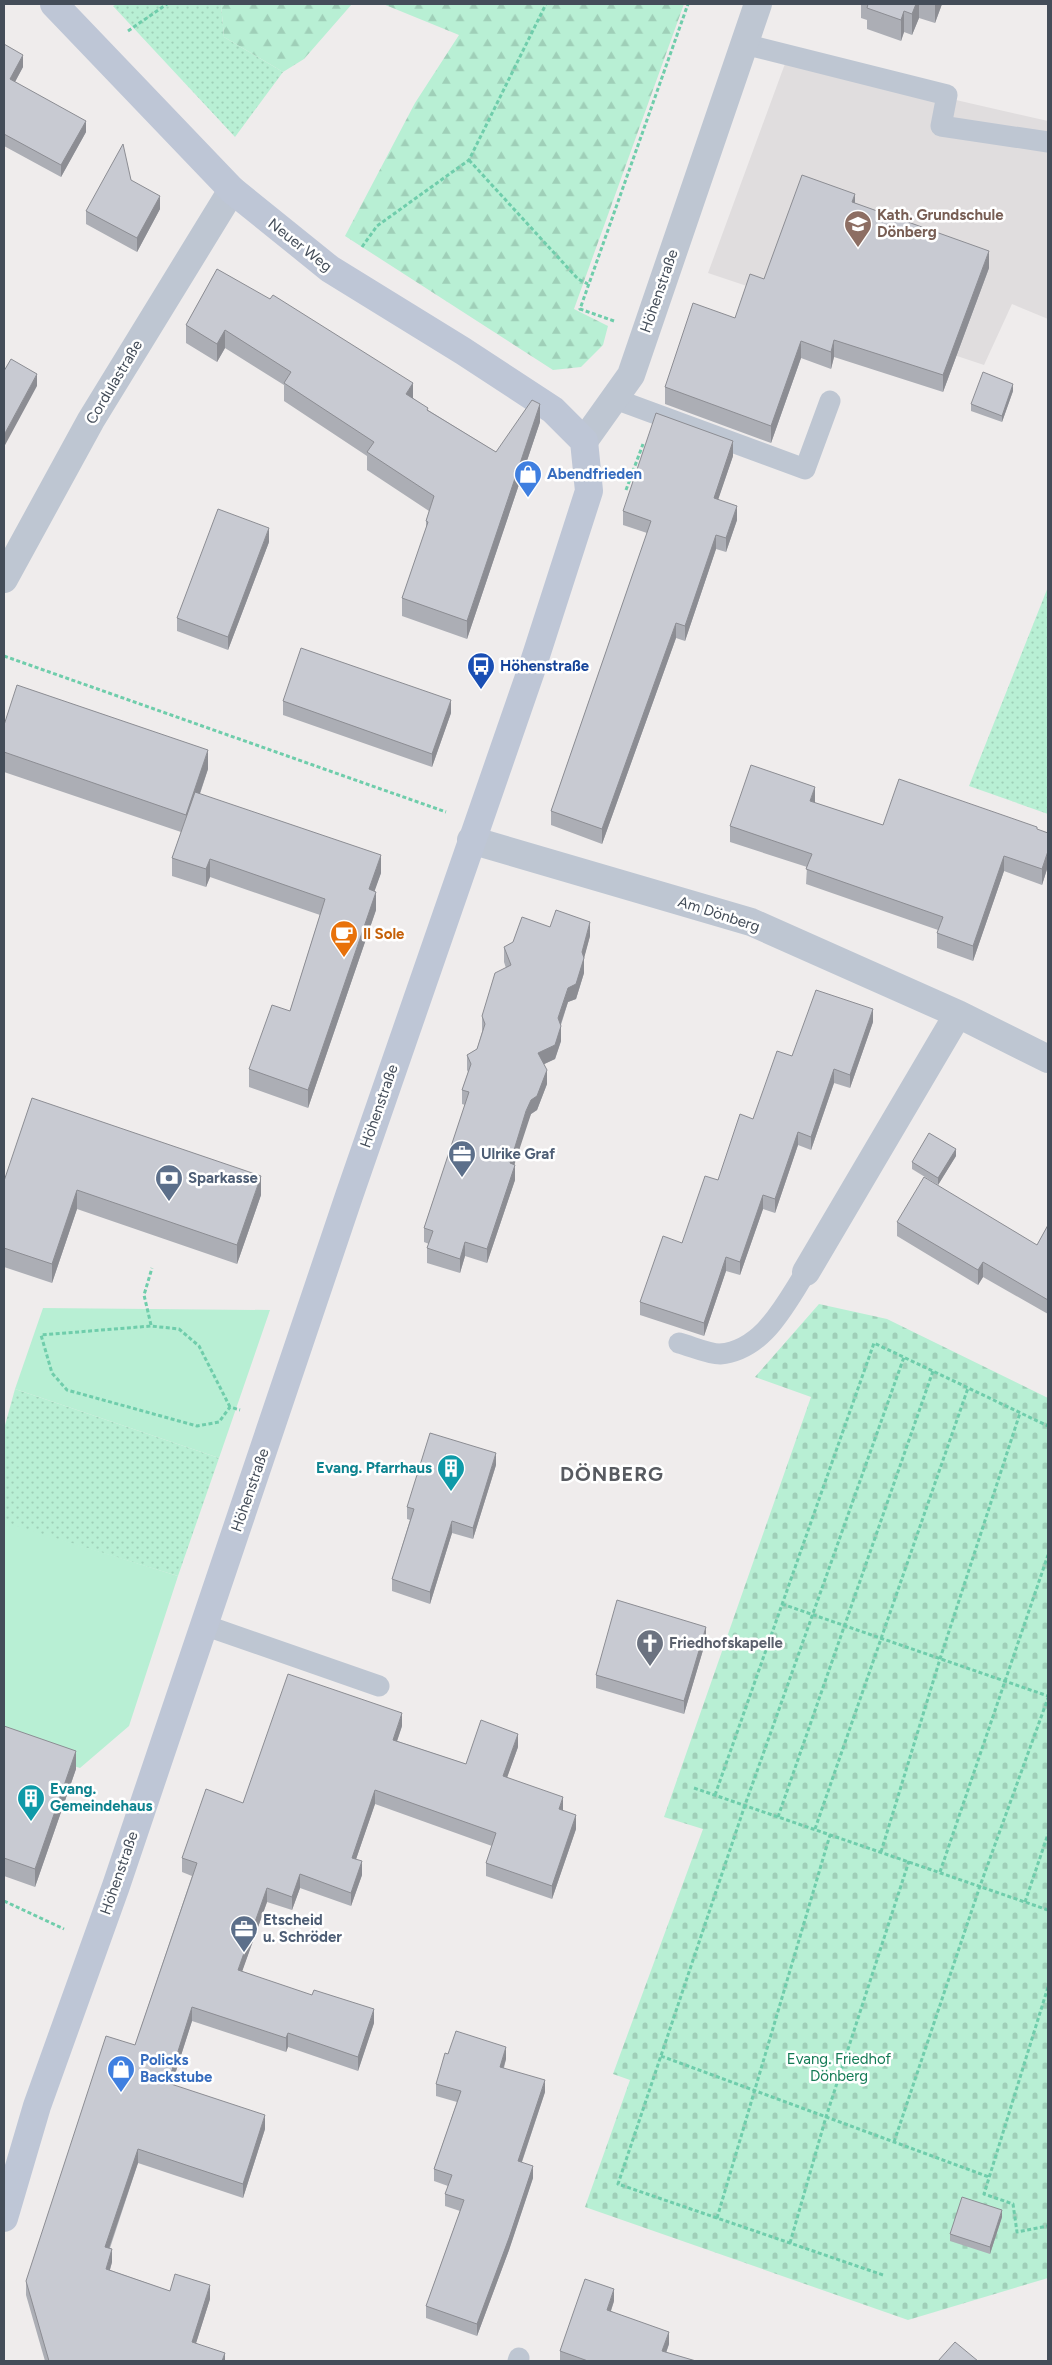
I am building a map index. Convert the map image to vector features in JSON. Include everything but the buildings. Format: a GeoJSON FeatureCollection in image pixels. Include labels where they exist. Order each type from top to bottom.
{"type":"FeatureCollection","features":[{"type":"Feature","properties":{"kind":"street","name":"Neuer Weg"},"geometry":{"type":"LineString","coordinates":[[54,4],[232,190],[330,269],[463,351],[553,410],[584,441]]}},
{"type":"Feature","properties":{"kind":"street","name":"Höhenstraße"},"geometry":{"type":"LineString","coordinates":[[4,2218],[37,2106],[116,1886],[349,1196],[532,668],[590,491],[584,441],[631,375],[644,332],[758,4]]}},
{"type":"Feature","properties":{"kind":"street","name":"Cordulastraße"},"geometry":{"type":"LineString","coordinates":[[4,579],[91,420],[232,190]]}},
{"type":"Feature","properties":{"kind":"street","name":"Am Dönberg"},"geometry":{"type":"LineString","coordinates":[[474,832],[751,922],[958,1014],[1048,1059]]}},
{"type":"Feature","properties":{"kind":"street"},"geometry":{"type":"LineString","coordinates":[[806,1272],[958,1014]]}},
{"type":"Feature","properties":{"kind":"lane"},"geometry":{"type":"LineString","coordinates":[[744,44],[947,95],[941,126],[1048,142]]}},
{"type":"Feature","properties":{"kind":"lane"},"geometry":{"type":"LineString","coordinates":[[615,399],[805,469],[830,401]]}},
{"type":"Feature","properties":{"kind":"lane"},"geometry":{"type":"LineString","coordinates":[[679,1343],[719,1354],[750,1345],[774,1321],[806,1272]]}},
{"type":"Feature","properties":{"kind":"lane"},"geometry":{"type":"LineString","coordinates":[[204,1625],[379,1686]]}},
{"type":"Feature","properties":{"kind":"path"},"geometry":{"type":"LineString","coordinates":[[128,31],[167,4]]}},
{"type":"Feature","properties":{"kind":"path"},"geometry":{"type":"LineString","coordinates":[[358,251],[377,226],[469,160],[546,4]]}},
{"type":"Feature","properties":{"kind":"path"},"geometry":{"type":"LineString","coordinates":[[644,332],[580,308],[688,4]]}},
{"type":"Feature","properties":{"kind":"path"},"geometry":{"type":"LineString","coordinates":[[469,160],[578,279],[588,284]]}},
{"type":"Feature","properties":{"kind":"path"},"geometry":{"type":"LineString","coordinates":[[4,656],[474,832]]}},
{"type":"Feature","properties":{"kind":"path"},"geometry":{"type":"LineString","coordinates":[[151,1326],[144,1295],[152,1268]]}},
{"type":"Feature","properties":{"kind":"path"},"geometry":{"type":"LineString","coordinates":[[230,1407],[219,1422],[197,1426],[67,1390],[52,1372],[41,1335],[151,1326],[179,1329],[199,1346],[230,1407],[274,1419]]}},
{"type":"Feature","properties":{"kind":"path"},"geometry":{"type":"LineString","coordinates":[[715,1795],[874,1343],[1048,1426]]}},
{"type":"Feature","properties":{"kind":"path"},"geometry":{"type":"LineString","coordinates":[[883,2275],[618,2184],[745,1805],[904,1357]]}},
{"type":"Feature","properties":{"kind":"path"},"geometry":{"type":"LineString","coordinates":[[778,1817],[933,1371]]}},
{"type":"Feature","properties":{"kind":"path"},"geometry":{"type":"LineString","coordinates":[[815,1829],[968,1388]]}},
{"type":"Feature","properties":{"kind":"path"},"geometry":{"type":"LineString","coordinates":[[881,1852],[940,1659],[1020,1413]]}},
{"type":"Feature","properties":{"kind":"path"},"geometry":{"type":"LineString","coordinates":[[940,1872],[1048,1555]]}},
{"type":"Feature","properties":{"kind":"path"},"geometry":{"type":"LineString","coordinates":[[782,1604],[1048,1697],[980,1886],[894,2142]]}},
{"type":"Feature","properties":{"kind":"path"},"geometry":{"type":"LineString","coordinates":[[694,1788],[1048,1910]]}},
{"type":"Feature","properties":{"kind":"path"},"geometry":{"type":"LineString","coordinates":[[1025,1902],[1048,1834]]}},
{"type":"Feature","properties":{"kind":"path"},"geometry":{"type":"LineString","coordinates":[[717,2218],[830,1835]]}},
{"type":"Feature","properties":{"kind":"path"},"geometry":{"type":"LineString","coordinates":[[790,2243],[826,2117],[909,1861]]}},
{"type":"Feature","properties":{"kind":"path"},"geometry":{"type":"LineString","coordinates":[[4,1901],[69,1931]]}},
{"type":"Feature","properties":{"kind":"path"},"geometry":{"type":"LineString","coordinates":[[1048,1987],[984,2194],[1013,2204],[1017,2232],[1048,2226]]}},
{"type":"Feature","properties":{"kind":"path"},"geometry":{"type":"LineString","coordinates":[[661,2056],[989,2177]]}},
{"type":"Feature","properties":{"kind":"shaded area"},"geometry":{"type":"Polygon","coordinates":[[[786,61],[1048,121],[1048,319],[1012,304],[984,365],[708,273],[786,61]]]}},
{"type":"Feature","properties":{"kind":"green space"},"geometry":{"type":"Polygon","coordinates":[[[117,4],[221,4],[224,37],[283,72],[235,137],[113,6],[117,4]]]}},
{"type":"Feature","properties":{"kind":"green space"},"geometry":{"type":"Polygon","coordinates":[[[221,4],[352,4],[304,59],[283,72],[224,37],[221,4]]]}},
{"type":"Feature","properties":{"kind":"green space"},"geometry":{"type":"Polygon","coordinates":[[[383,4],[684,4],[574,309],[608,326],[603,345],[581,367],[553,370],[345,236],[415,103],[459,35],[383,4]]]}},
{"type":"Feature","properties":{"kind":"green space"},"geometry":{"type":"Polygon","coordinates":[[[1048,587],[1048,814],[969,786],[1048,587]]]}},
{"type":"Feature","properties":{"kind":"green space","name":"Evang. Friedhof Dönberg"},"geometry":{"type":"Polygon","coordinates":[[[819,1304],[887,1319],[1048,1398],[1048,2278],[908,2320],[585,2207],[630,2080],[613,2074],[703,1829],[664,1817],[811,1397],[755,1377],[819,1304]]]}},
{"type":"Feature","properties":{"kind":"green space"},"geometry":{"type":"Polygon","coordinates":[[[43,1308],[270,1310],[219,1458],[15,1389],[43,1308]]]}},
{"type":"Feature","properties":{"kind":"green space"},"geometry":{"type":"Polygon","coordinates":[[[15,1389],[219,1458],[178,1576],[4,1523],[4,1429],[15,1389]]]}},
{"type":"Feature","properties":{"kind":"green space"},"geometry":{"type":"Polygon","coordinates":[[[4,1522],[178,1576],[129,1726],[80,1768],[4,1743],[4,1522]]]}},
{"type":"Feature","properties":{"kind":"place","name":"Kath. Grundschule Dönberg"},"geometry":{"type":"Point","coordinates":[858,248]}},
{"type":"Feature","properties":{"kind":"place","name":"Abendfrieden"},"geometry":{"type":"Point","coordinates":[528,498]}},
{"type":"Feature","properties":{"kind":"place","name":"Höhenstraße"},"geometry":{"type":"Point","coordinates":[481,690]}},
{"type":"Feature","properties":{"kind":"place","name":"Il Sole"},"geometry":{"type":"Point","coordinates":[344,958]}},
{"type":"Feature","properties":{"kind":"place","name":"Ulrike Graf"},"geometry":{"type":"Point","coordinates":[462,1178]}},
{"type":"Feature","properties":{"kind":"place","name":"Sparkasse"},"geometry":{"type":"Point","coordinates":[169,1202]}},
{"type":"Feature","properties":{"kind":"place","name":"Evang. Pfarrhaus"},"geometry":{"type":"Point","coordinates":[451,1492]}},
{"type":"Feature","properties":{"kind":"place","name":"Friedhofskapelle"},"geometry":{"type":"Point","coordinates":[650,1667]}},
{"type":"Feature","properties":{"kind":"place","name":"Evang. Gemeindehaus"},"geometry":{"type":"Point","coordinates":[31,1822]}},
{"type":"Feature","properties":{"kind":"place","name":"Etscheid u. Schröder"},"geometry":{"type":"Point","coordinates":[244,1953]}},
{"type":"Feature","properties":{"kind":"place","name":"Policks Backstube"},"geometry":{"type":"Point","coordinates":[121,2093]}},
{"type":"Feature","properties":{"kind":"district","name":"DÖNBERG"},"geometry":{"type":"Point","coordinates":[612,1474]}}]}
